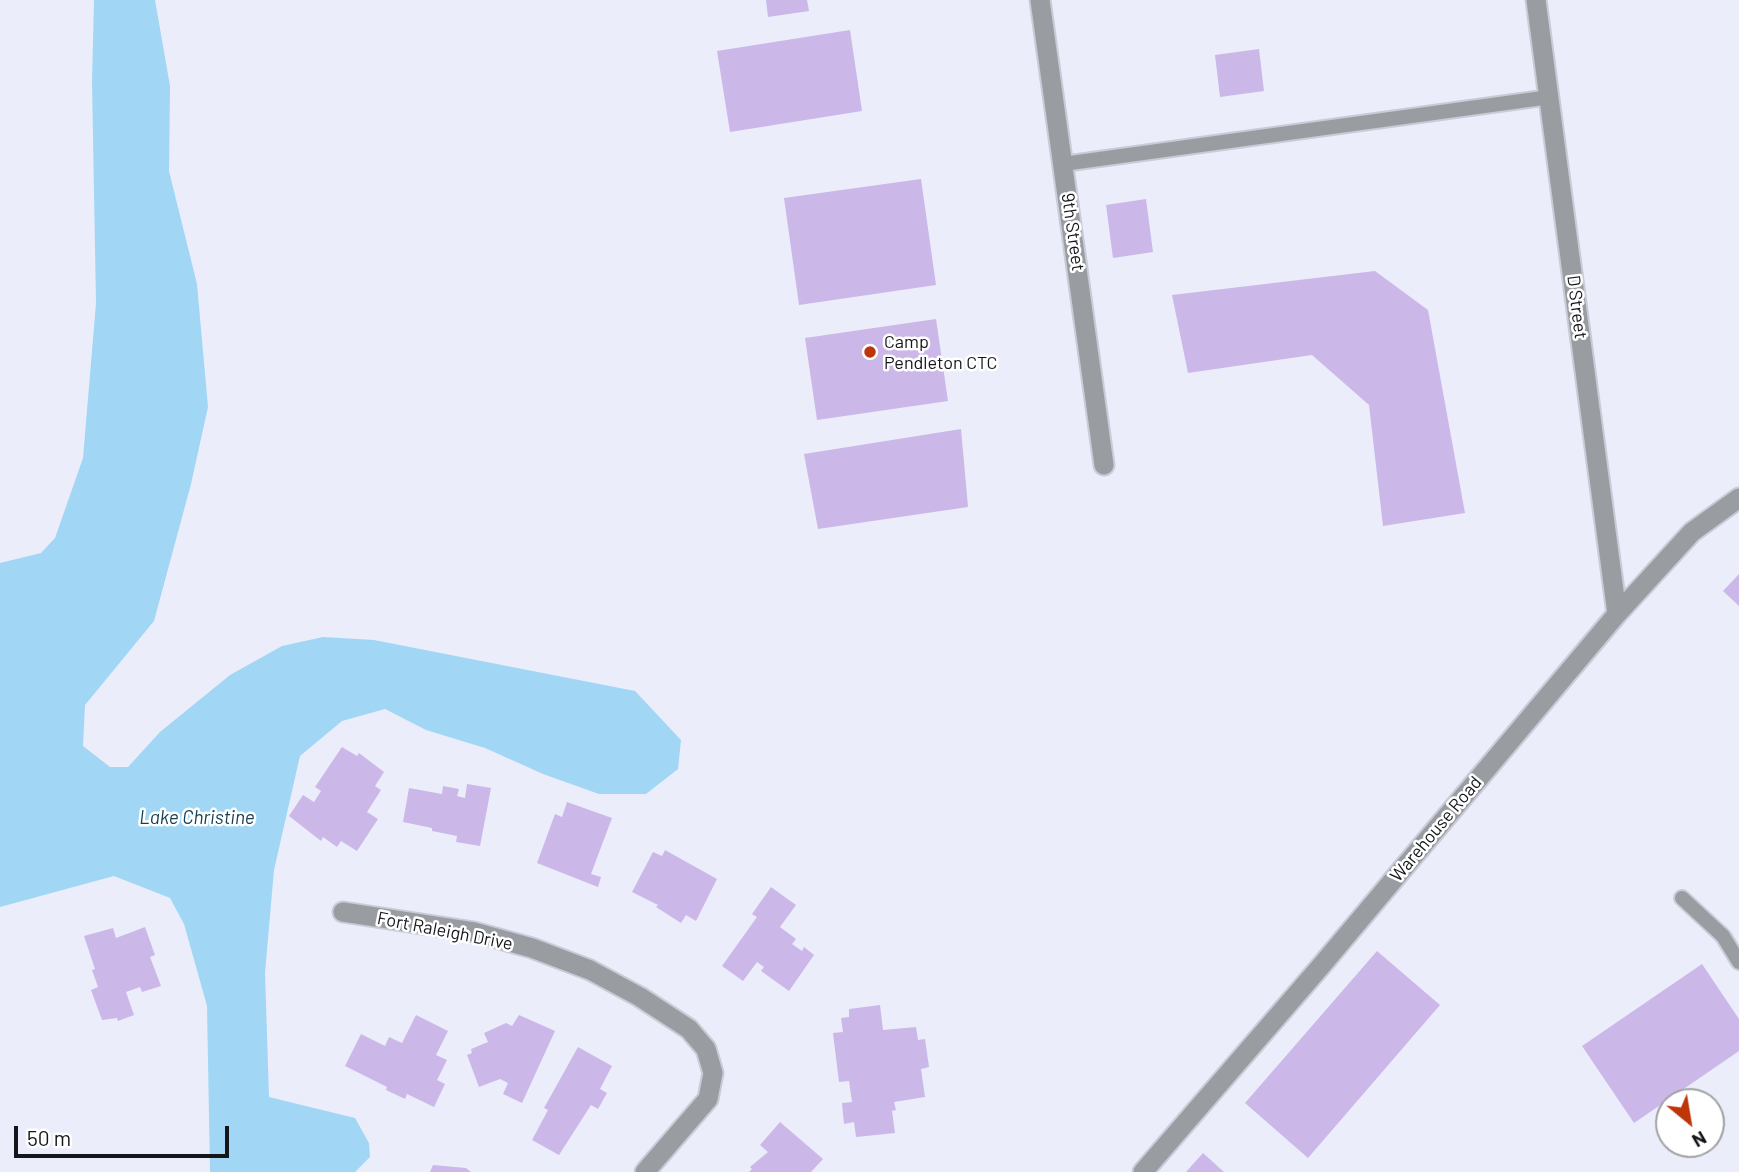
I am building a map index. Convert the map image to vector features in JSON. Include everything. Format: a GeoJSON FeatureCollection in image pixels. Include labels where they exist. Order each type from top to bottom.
{"type":"FeatureCollection","features":[{"type":"Feature","properties":{"kind":"street","name":"9th Street"},"geometry":{"type":"LineString","coordinates":[[1040,0],[1104,465]]}},
{"type":"Feature","properties":{"kind":"street","name":"D Street"},"geometry":{"type":"LineString","coordinates":[[1536,0],[1617,614]]}},
{"type":"Feature","properties":{"kind":"street","name":"Warehouse Road"},"geometry":{"type":"LineString","coordinates":[[1143,1172],[1321,966],[1617,614],[1692,532],[1739,498]]}},
{"type":"Feature","properties":{"kind":"street","name":"Fort Raleigh Drive"},"geometry":{"type":"LineString","coordinates":[[343,912],[474,932],[532,948],[590,970],[640,997],[689,1029],[706,1049],[713,1073],[708,1100],[645,1172]]}},
{"type":"Feature","properties":{"kind":"lane"},"geometry":{"type":"LineString","coordinates":[[1063,164],[1550,97]]}},
{"type":"Feature","properties":{"kind":"lane"},"geometry":{"type":"LineString","coordinates":[[1682,898],[1723,936],[1739,962]]}},
{"type":"Feature","properties":{"kind":"water","name":"Lake Christine"},"geometry":{"type":"Polygon","coordinates":[[[94,0],[155,0],[170,86],[169,171],[197,284],[208,407],[191,484],[154,621],[85,705],[83,746],[110,767],[128,767],[160,732],[230,675],[282,646],[323,637],[374,640],[635,691],[681,740],[678,769],[646,794],[599,794],[543,774],[485,748],[426,730],[385,709],[342,721],[300,756],[274,870],[265,973],[269,1097],[355,1118],[369,1143],[370,1157],[355,1172],[210,1172],[207,1006],[184,924],[170,898],[114,876],[0,907],[0,563],[41,553],[55,538],[83,458],[96,303],[92,82],[94,0]]]}},
{"type":"Feature","properties":{"kind":"building"},"geometry":{"type":"Polygon","coordinates":[[[766,0],[807,0],[809,11],[768,17],[766,0]]]}},
{"type":"Feature","properties":{"kind":"building"},"geometry":{"type":"Polygon","coordinates":[[[850,30],[862,111],[730,132],[717,51],[850,30]]]}},
{"type":"Feature","properties":{"kind":"building"},"geometry":{"type":"Polygon","coordinates":[[[1259,49],[1264,91],[1220,97],[1215,55],[1259,49]]]}},
{"type":"Feature","properties":{"kind":"building"},"geometry":{"type":"Polygon","coordinates":[[[921,179],[936,285],[799,305],[784,198],[921,179]]]}},
{"type":"Feature","properties":{"kind":"building"},"geometry":{"type":"Polygon","coordinates":[[[1146,199],[1153,252],[1113,258],[1106,205],[1146,199]]]}},
{"type":"Feature","properties":{"kind":"building"},"geometry":{"type":"Polygon","coordinates":[[[1375,271],[1428,310],[1465,513],[1383,526],[1369,405],[1312,355],[1188,373],[1172,295],[1375,271]]]}},
{"type":"Feature","properties":{"kind":"building"},"geometry":{"type":"Polygon","coordinates":[[[936,319],[948,401],[817,420],[805,338],[936,319]]]}},
{"type":"Feature","properties":{"kind":"building"},"geometry":{"type":"Polygon","coordinates":[[[961,429],[968,507],[818,529],[804,454],[961,429]]]}},
{"type":"Feature","properties":{"kind":"building"},"geometry":{"type":"Polygon","coordinates":[[[1739,574],[1739,606],[1723,591],[1739,574]]]}},
{"type":"Feature","properties":{"kind":"building"},"geometry":{"type":"Polygon","coordinates":[[[342,747],[357,756],[359,753],[384,772],[375,786],[381,790],[367,812],[378,819],[357,851],[341,841],[337,847],[323,837],[321,841],[289,816],[303,795],[314,802],[321,791],[315,787],[342,747]]]}},
{"type":"Feature","properties":{"kind":"building"},"geometry":{"type":"Polygon","coordinates":[[[467,784],[491,788],[480,846],[456,842],[457,836],[403,822],[409,788],[442,794],[443,786],[459,789],[457,796],[465,798],[467,784]]]}},
{"type":"Feature","properties":{"kind":"building"},"geometry":{"type":"Polygon","coordinates":[[[567,802],[612,818],[591,874],[601,877],[598,887],[537,863],[555,814],[562,817],[567,802]]]}},
{"type":"Feature","properties":{"kind":"building"},"geometry":{"type":"Polygon","coordinates":[[[665,850],[717,879],[696,921],[686,915],[681,923],[656,907],[658,905],[632,892],[653,852],[662,856],[665,850]]]}},
{"type":"Feature","properties":{"kind":"building"},"geometry":{"type":"Polygon","coordinates":[[[771,887],[796,905],[780,927],[796,939],[792,944],[802,951],[804,947],[814,955],[789,991],[761,971],[764,967],[757,962],[743,981],[722,966],[757,917],[752,914],[771,887]]]}},
{"type":"Feature","properties":{"kind":"building"},"geometry":{"type":"Polygon","coordinates":[[[145,927],[155,955],[150,957],[161,986],[142,992],[140,987],[126,992],[134,1015],[118,1021],[117,1018],[102,1020],[91,990],[98,987],[84,936],[113,928],[116,938],[145,927]]]}},
{"type":"Feature","properties":{"kind":"building"},"geometry":{"type":"Polygon","coordinates":[[[1377,951],[1440,1005],[1308,1158],[1245,1103],[1377,951]]]}},
{"type":"Feature","properties":{"kind":"building"},"geometry":{"type":"Polygon","coordinates":[[[1702,964],[1739,1019],[1739,1051],[1685,1088],[1655,1088],[1655,1109],[1634,1123],[1582,1046],[1702,964]]]}},
{"type":"Feature","properties":{"kind":"building"},"geometry":{"type":"Polygon","coordinates":[[[880,1005],[883,1030],[916,1027],[918,1040],[925,1039],[929,1067],[921,1069],[925,1097],[894,1102],[896,1110],[892,1111],[895,1133],[856,1137],[854,1122],[844,1124],[842,1103],[852,1102],[849,1081],[839,1082],[833,1033],[843,1032],[841,1018],[849,1017],[849,1009],[880,1005]]]}},
{"type":"Feature","properties":{"kind":"building"},"geometry":{"type":"Polygon","coordinates":[[[416,1015],[448,1031],[436,1055],[447,1060],[437,1080],[445,1084],[434,1107],[407,1094],[405,1099],[345,1066],[361,1034],[385,1046],[389,1037],[402,1043],[416,1015]]]}},
{"type":"Feature","properties":{"kind":"building"},"geometry":{"type":"Polygon","coordinates":[[[519,1015],[555,1031],[522,1103],[503,1094],[508,1083],[500,1079],[479,1087],[467,1055],[472,1053],[471,1049],[488,1042],[484,1033],[506,1023],[512,1026],[519,1015]]]}},
{"type":"Feature","properties":{"kind":"building"},"geometry":{"type":"Polygon","coordinates":[[[578,1047],[612,1066],[600,1089],[607,1093],[598,1109],[591,1105],[559,1155],[532,1140],[548,1110],[544,1108],[578,1047]]]}},
{"type":"Feature","properties":{"kind":"building"},"geometry":{"type":"Polygon","coordinates":[[[780,1122],[823,1159],[811,1172],[749,1172],[752,1169],[750,1167],[768,1152],[760,1145],[780,1122]]]}},
{"type":"Feature","properties":{"kind":"building"},"geometry":{"type":"Polygon","coordinates":[[[1203,1153],[1224,1172],[1186,1172],[1203,1153]]]}},
{"type":"Feature","properties":{"kind":"building"},"geometry":{"type":"Polygon","coordinates":[[[433,1165],[466,1168],[471,1172],[430,1172],[433,1165]]]}},
{"type":"Feature","properties":{"kind":"place","name":"Camp Pendleton CTC"},"geometry":{"type":"Point","coordinates":[870,352]}}]}
